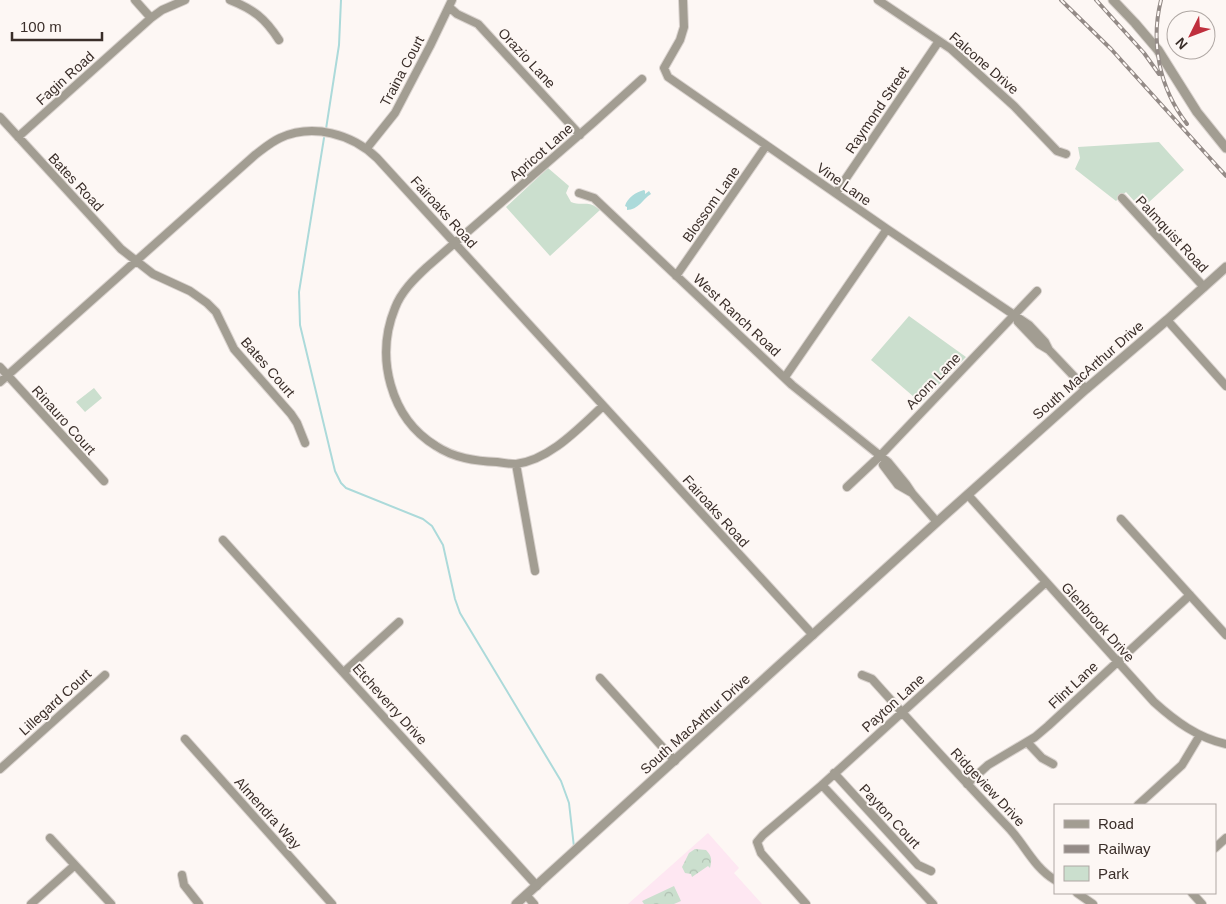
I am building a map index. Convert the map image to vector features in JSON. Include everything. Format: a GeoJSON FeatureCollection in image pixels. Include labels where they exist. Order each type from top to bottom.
{"type":"FeatureCollection","features":[{"type":"Feature","properties":{"kind":"street"},"geometry":{"type":"LineString","coordinates":[[135,0],[151,18]]}},
{"type":"Feature","properties":{"kind":"street","name":"Fagin Road"},"geometry":{"type":"LineString","coordinates":[[18,137],[151,18],[162,10],[185,0]]}},
{"type":"Feature","properties":{"kind":"street"},"geometry":{"type":"LineString","coordinates":[[230,0],[255,12],[267,23],[279,40]]}},
{"type":"Feature","properties":{"kind":"street","name":"Vine Lane"},"geometry":{"type":"LineString","coordinates":[[683,0],[684,27],[680,40],[664,68],[668,77],[674,83],[1014,316],[1039,344],[1049,350],[1086,389]]}},
{"type":"Feature","properties":{"kind":"street","name":"Falcone Drive"},"geometry":{"type":"LineString","coordinates":[[878,0],[939,41],[982,76],[1057,151],[1066,154]]}},
{"type":"Feature","properties":{"kind":"street"},"geometry":{"type":"LineString","coordinates":[[1113,0],[1158,50],[1196,112],[1226,148]]}},
{"type":"Feature","properties":{"kind":"street","name":"Orazio Lane"},"geometry":{"type":"LineString","coordinates":[[451,4],[457,14],[478,24],[580,135]]}},
{"type":"Feature","properties":{"kind":"street","name":"Traina Court"},"geometry":{"type":"LineString","coordinates":[[367,148],[395,113],[451,4]]}},
{"type":"Feature","properties":{"kind":"street","name":"Raymond Street"},"geometry":{"type":"LineString","coordinates":[[836,193],[939,41]]}},
{"type":"Feature","properties":{"kind":"street","name":"Apricot Lane"},"geometry":{"type":"LineString","coordinates":[[516,464],[468,460],[436,447],[415,429],[393,393],[388,377],[386,344],[388,328],[395,308],[412,282],[642,79]]}},
{"type":"Feature","properties":{"kind":"street","name":"Bates Road"},"geometry":{"type":"LineString","coordinates":[[0,118],[114,242],[135,261]]}},
{"type":"Feature","properties":{"kind":"street","name":"Fairoaks Road"},"geometry":{"type":"LineString","coordinates":[[0,382],[255,155],[281,137],[297,132],[319,132],[351,139],[367,148],[813,635]]}},
{"type":"Feature","properties":{"kind":"street","name":"Blossom Lane"},"geometry":{"type":"LineString","coordinates":[[676,276],[766,146]]}},
{"type":"Feature","properties":{"kind":"street","name":"West Ranch Road"},"geometry":{"type":"LineString","coordinates":[[579,193],[594,198],[814,404],[879,457],[888,462],[896,476],[937,522]]}},
{"type":"Feature","properties":{"kind":"street","name":"Palmquist Road"},"geometry":{"type":"LineString","coordinates":[[1122,198],[1204,287]]}},
{"type":"Feature","properties":{"kind":"street"},"geometry":{"type":"LineString","coordinates":[[784,377],[886,229]]}},
{"type":"Feature","properties":{"kind":"street","name":"Bates Court"},"geometry":{"type":"LineString","coordinates":[[135,261],[153,274],[190,291],[216,312],[234,349],[291,414],[305,443]]}},
{"type":"Feature","properties":{"kind":"street","name":"South MacArthur Drive"},"geometry":{"type":"LineString","coordinates":[[968,495],[1226,267]]}},
{"type":"Feature","properties":{"kind":"street","name":"Acorn Lane"},"geometry":{"type":"LineString","coordinates":[[847,488],[879,457],[1037,291]]}},
{"type":"Feature","properties":{"kind":"street"},"geometry":{"type":"LineString","coordinates":[[1167,320],[1226,386]]}},
{"type":"Feature","properties":{"kind":"street","name":"Rinauro Court"},"geometry":{"type":"LineString","coordinates":[[0,367],[104,481]]}},
{"type":"Feature","properties":{"kind":"street"},"geometry":{"type":"LineString","coordinates":[[535,571],[516,464],[541,455],[561,443],[603,406]]}},
{"type":"Feature","properties":{"kind":"street"},"geometry":{"type":"LineString","coordinates":[[937,522],[968,495]]}},
{"type":"Feature","properties":{"kind":"street","name":"Glenbrook Drive"},"geometry":{"type":"LineString","coordinates":[[968,495],[1045,583],[1154,702],[1171,718],[1200,735],[1226,744]]}},
{"type":"Feature","properties":{"kind":"street"},"geometry":{"type":"LineString","coordinates":[[1121,519],[1226,635]]}},
{"type":"Feature","properties":{"kind":"street","name":"South MacArthur Drive"},"geometry":{"type":"LineString","coordinates":[[516,904],[937,522]]}},
{"type":"Feature","properties":{"kind":"street","name":"Etcheverry Drive"},"geometry":{"type":"LineString","coordinates":[[223,540],[536,886]]}},
{"type":"Feature","properties":{"kind":"street","name":"Payton Lane"},"geometry":{"type":"LineString","coordinates":[[806,904],[761,853],[757,842],[1045,583]]}},
{"type":"Feature","properties":{"kind":"street","name":"Flint Lane"},"geometry":{"type":"LineString","coordinates":[[967,784],[988,765],[1027,742],[1048,726],[1190,595]]}},
{"type":"Feature","properties":{"kind":"street"},"geometry":{"type":"LineString","coordinates":[[344,672],[399,622]]}},
{"type":"Feature","properties":{"kind":"street","name":"Lillegard Court"},"geometry":{"type":"LineString","coordinates":[[0,769],[105,674]]}},
{"type":"Feature","properties":{"kind":"street","name":"Ridgeview Drive"},"geometry":{"type":"LineString","coordinates":[[862,675],[872,679],[967,784],[1009,827],[1042,870],[1054,879]]}},
{"type":"Feature","properties":{"kind":"street"},"geometry":{"type":"LineString","coordinates":[[600,678],[675,761]]}},
{"type":"Feature","properties":{"kind":"street"},"geometry":{"type":"LineString","coordinates":[[1139,804],[1182,765],[1200,735]]}},
{"type":"Feature","properties":{"kind":"street","name":"Almendra Way"},"geometry":{"type":"LineString","coordinates":[[185,739],[332,904]]}},
{"type":"Feature","properties":{"kind":"street"},"geometry":{"type":"LineString","coordinates":[[1027,742],[1042,758],[1054,764]]}},
{"type":"Feature","properties":{"kind":"street","name":"Payton Court"},"geometry":{"type":"LineString","coordinates":[[834,773],[918,865],[931,871]]}},
{"type":"Feature","properties":{"kind":"street"},"geometry":{"type":"LineString","coordinates":[[822,784],[932,904]]}},
{"type":"Feature","properties":{"kind":"street"},"geometry":{"type":"LineString","coordinates":[[50,838],[111,904]]}},
{"type":"Feature","properties":{"kind":"street"},"geometry":{"type":"LineString","coordinates":[[1216,847],[1226,838]]}},
{"type":"Feature","properties":{"kind":"street"},"geometry":{"type":"LineString","coordinates":[[31,904],[75,865]]}},
{"type":"Feature","properties":{"kind":"street"},"geometry":{"type":"LineString","coordinates":[[182,875],[184,885],[199,904]]}},
{"type":"Feature","properties":{"kind":"street"},"geometry":{"type":"LineString","coordinates":[[1078,894],[1093,904]]}},
{"type":"Feature","properties":{"kind":"street"},"geometry":{"type":"LineString","coordinates":[[1193,894],[1202,904]]}},
{"type":"Feature","properties":{"kind":"street"},"geometry":{"type":"LineString","coordinates":[[526,895],[534,904]]}},
{"type":"Feature","properties":{"kind":"shaded area"},"geometry":{"type":"Polygon","coordinates":[[[708,833],[739,868],[734,873],[762,904],[628,904],[708,833]]]}},
{"type":"Feature","properties":{"kind":"green space"},"geometry":{"type":"Polygon","coordinates":[[[1159,142],[1184,170],[1148,203],[1141,197],[1135,202],[1126,192],[1116,201],[1075,169],[1080,158],[1078,147],[1159,142]]]}},
{"type":"Feature","properties":{"kind":"green space"},"geometry":{"type":"Polygon","coordinates":[[[548,168],[569,186],[566,193],[571,202],[589,204],[600,210],[550,256],[506,207],[548,168]]]}},
{"type":"Feature","properties":{"kind":"green space"},"geometry":{"type":"Polygon","coordinates":[[[909,316],[966,357],[921,403],[871,360],[909,316]]]}},
{"type":"Feature","properties":{"kind":"green space"},"geometry":{"type":"Polygon","coordinates":[[[94,388],[102,398],[85,412],[76,402],[94,388]]]}},
{"type":"Feature","properties":{"kind":"green space"},"geometry":{"type":"Polygon","coordinates":[[[695,849],[706,850],[710,856],[711,863],[710,868],[708,866],[692,877],[691,874],[685,873],[682,867],[689,853],[695,849]]]}},
{"type":"Feature","properties":{"kind":"green space"},"geometry":{"type":"Polygon","coordinates":[[[674,886],[681,901],[674,904],[644,904],[642,901],[674,886]]]}},
{"type":"Feature","properties":{"kind":"water"},"geometry":{"type":"Polygon","coordinates":[[[644,190],[645,194],[649,191],[651,194],[631,210],[627,210],[625,206],[628,200],[644,190]]]}},
{"type":"Feature","properties":{"kind":"waterway"},"geometry":{"type":"LineString","coordinates":[[326,129],[339,45],[341,0]]}},
{"type":"Feature","properties":{"kind":"waterway"},"geometry":{"type":"LineString","coordinates":[[324,138],[299,292],[300,325],[335,471],[346,488],[423,519],[432,526],[443,545],[460,613],[561,781],[569,803],[574,847]]}},
{"type":"Feature","properties":{"kind":"railway"},"geometry":{"type":"LineString","coordinates":[[1061,0],[1111,49],[1226,176]]}},
{"type":"Feature","properties":{"kind":"railway"},"geometry":{"type":"LineString","coordinates":[[1096,0],[1144,53],[1159,74]]}},
{"type":"Feature","properties":{"kind":"railway"},"geometry":{"type":"LineString","coordinates":[[1161,0],[1157,33],[1160,65],[1170,96],[1187,124]]}}]}
